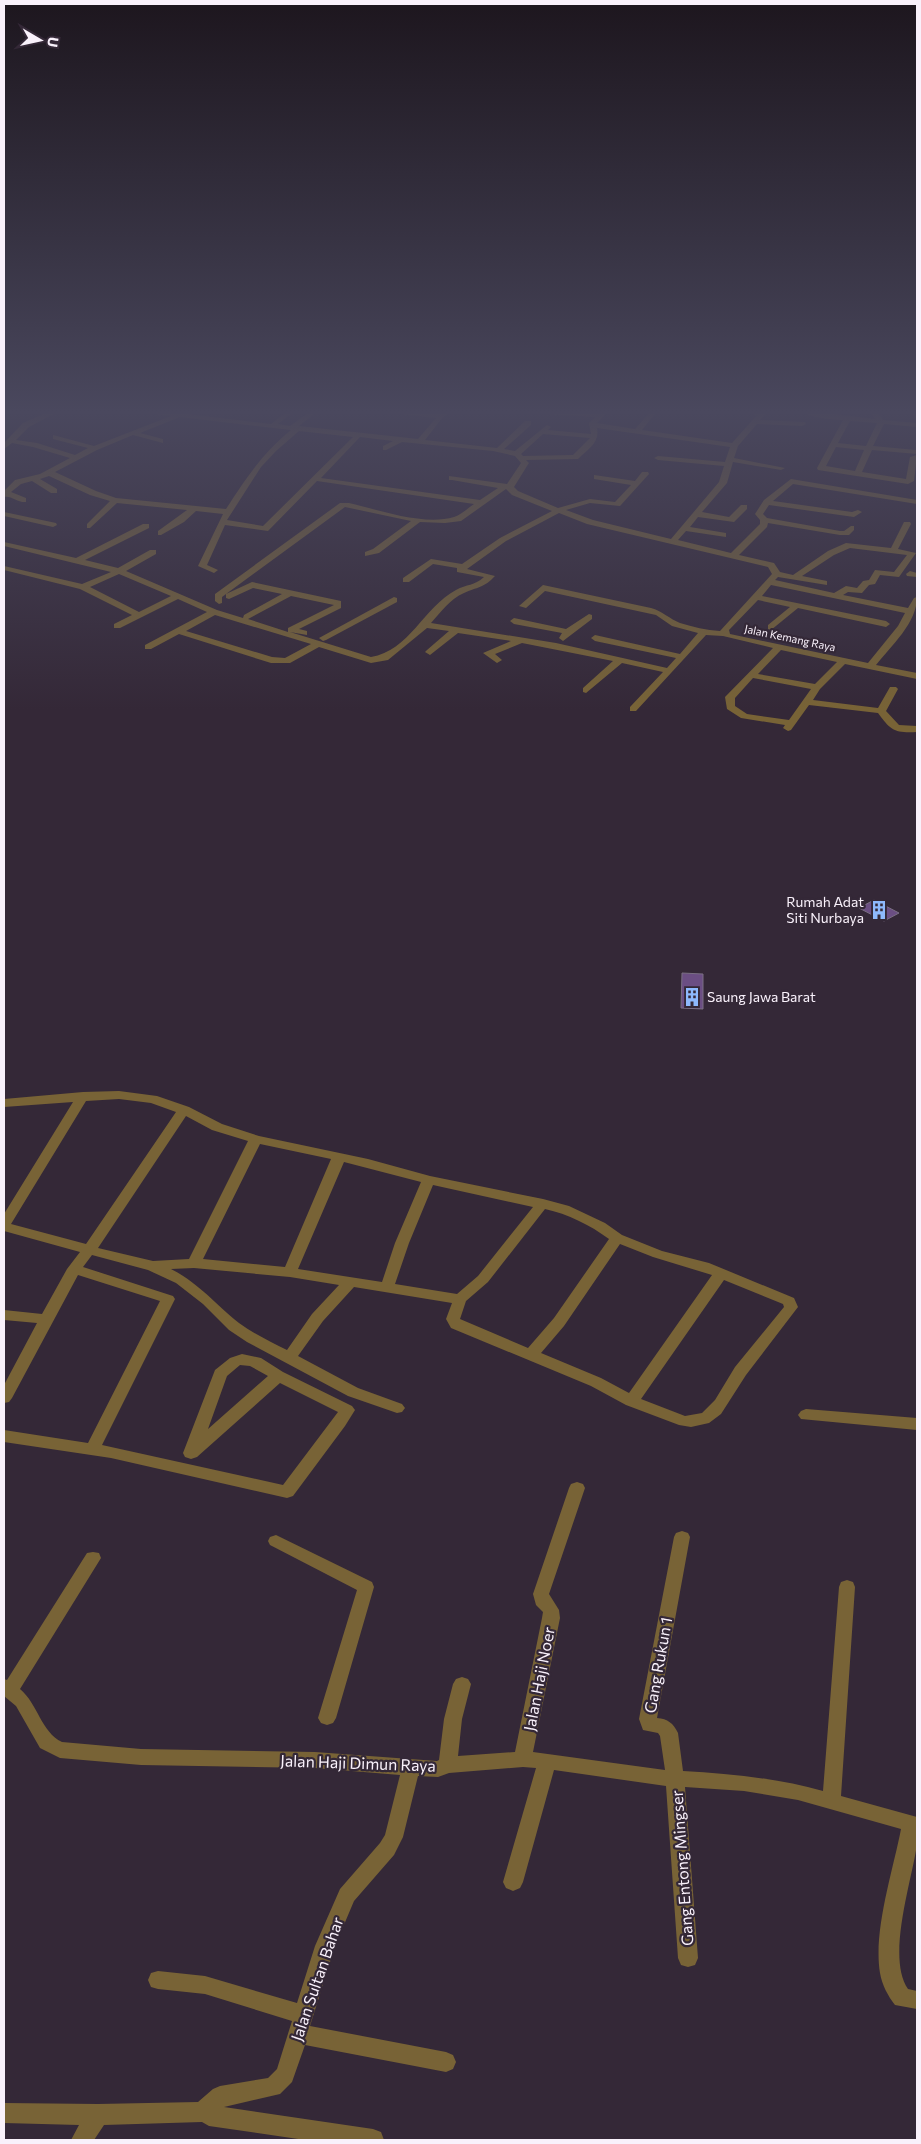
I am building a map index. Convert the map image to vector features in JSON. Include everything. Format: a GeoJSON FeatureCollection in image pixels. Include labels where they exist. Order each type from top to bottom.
{"type":"FeatureCollection","features":[{"type":"Feature","properties":{"kind":"street"},"geometry":{"type":"LineString","coordinates":[[90,526],[105,510]]}},
{"type":"Feature","properties":{"kind":"street"},"geometry":{"type":"LineString","coordinates":[[161,533],[181,520],[192,510]]}},
{"type":"Feature","properties":{"kind":"street"},"geometry":{"type":"LineString","coordinates":[[205,510],[228,512],[202,566],[214,570]]}},
{"type":"Feature","properties":{"kind":"street"},"geometry":{"type":"LineString","coordinates":[[222,522],[264,529],[283,510]]}},
{"type":"Feature","properties":{"kind":"street"},"geometry":{"type":"LineString","coordinates":[[219,601],[218,596],[336,510]]}},
{"type":"Feature","properties":{"kind":"street"},"geometry":{"type":"LineString","coordinates":[[372,510],[418,520],[446,521],[458,519],[471,510]]}},
{"type":"Feature","properties":{"kind":"street"},"geometry":{"type":"LineString","coordinates":[[672,542],[700,510]]}},
{"type":"Feature","properties":{"kind":"street"},"geometry":{"type":"LineString","coordinates":[[697,514],[730,520],[741,510]]}},
{"type":"Feature","properties":{"kind":"street"},"geometry":{"type":"LineString","coordinates":[[762,510],[759,514],[764,520],[840,533],[846,533],[851,528]]}},
{"type":"Feature","properties":{"kind":"street"},"geometry":{"type":"LineString","coordinates":[[826,510],[854,515],[858,512],[844,510]]}},
{"type":"Feature","properties":{"kind":"street"},"geometry":{"type":"LineString","coordinates":[[291,592],[247,617],[291,630],[371,660],[388,656],[426,625],[444,603],[460,591],[479,586],[491,576],[460,570],[463,567],[502,540],[559,511],[612,528],[765,562],[775,569],[776,574],[824,583]]}},
{"type":"Feature","properties":{"kind":"street"},"geometry":{"type":"LineString","coordinates":[[4,515],[53,525]]}},
{"type":"Feature","properties":{"kind":"street"},"geometry":{"type":"LineString","coordinates":[[368,554],[376,551],[418,520]]}},
{"type":"Feature","properties":{"kind":"street"},"geometry":{"type":"LineString","coordinates":[[734,555],[764,525],[764,520]]}},
{"type":"Feature","properties":{"kind":"street"},"geometry":{"type":"LineString","coordinates":[[894,549],[907,524]]}},
{"type":"Feature","properties":{"kind":"street"},"geometry":{"type":"LineString","coordinates":[[77,561],[146,526]]}},
{"type":"Feature","properties":{"kind":"street"},"geometry":{"type":"LineString","coordinates":[[684,528],[723,536]]}},
{"type":"Feature","properties":{"kind":"street"},"geometry":{"type":"LineString","coordinates":[[4,545],[119,571],[214,612],[321,641]]}},
{"type":"Feature","properties":{"kind":"street"},"geometry":{"type":"LineString","coordinates":[[795,577],[831,553],[849,545],[894,549],[912,553],[896,575],[878,572],[872,582],[866,583],[859,591],[846,589],[837,595]]}},
{"type":"Feature","properties":{"kind":"street"},"geometry":{"type":"LineString","coordinates":[[83,587],[119,571],[153,552]]}},
{"type":"Feature","properties":{"kind":"street"},"geometry":{"type":"LineString","coordinates":[[406,580],[430,561],[463,567]]}},
{"type":"Feature","properties":{"kind":"street"},"geometry":{"type":"LineString","coordinates":[[4,568],[83,587],[139,615]]}},
{"type":"Feature","properties":{"kind":"street","name":"Jalan Kemang Raya"},"geometry":{"type":"LineString","coordinates":[[776,574],[725,629],[725,634],[730,637],[917,676]]}},
{"type":"Feature","properties":{"kind":"street"},"geometry":{"type":"LineString","coordinates":[[770,582],[910,611]]}},
{"type":"Feature","properties":{"kind":"street"},"geometry":{"type":"LineString","coordinates":[[204,608],[252,584],[339,604],[291,630]]}},
{"type":"Feature","properties":{"kind":"street"},"geometry":{"type":"LineString","coordinates":[[523,606],[543,588],[648,610],[659,613],[675,624],[704,632],[725,634]]}},
{"type":"Feature","properties":{"kind":"street"},"geometry":{"type":"LineString","coordinates":[[117,626],[176,597]]}},
{"type":"Feature","properties":{"kind":"street"},"geometry":{"type":"LineString","coordinates":[[756,597],[886,624]]}},
{"type":"Feature","properties":{"kind":"street"},"geometry":{"type":"LineString","coordinates":[[178,631],[270,660],[287,661],[394,600]]}},
{"type":"Feature","properties":{"kind":"street"},"geometry":{"type":"LineString","coordinates":[[869,667],[902,627],[917,600]]}},
{"type":"Feature","properties":{"kind":"street"},"geometry":{"type":"LineString","coordinates":[[770,627],[796,606]]}},
{"type":"Feature","properties":{"kind":"street"},"geometry":{"type":"LineString","coordinates":[[148,647],[214,612]]}},
{"type":"Feature","properties":{"kind":"street"},"geometry":{"type":"LineString","coordinates":[[556,646],[568,632],[589,617]]}},
{"type":"Feature","properties":{"kind":"street"},"geometry":{"type":"LineString","coordinates":[[514,622],[568,632]]}},
{"type":"Feature","properties":{"kind":"street"},"geometry":{"type":"LineString","coordinates":[[426,625],[556,646],[669,671]]}},
{"type":"Feature","properties":{"kind":"street"},"geometry":{"type":"LineString","coordinates":[[430,652],[456,630]]}},
{"type":"Feature","properties":{"kind":"street"},"geometry":{"type":"LineString","coordinates":[[633,709],[683,657],[704,632]]}},
{"type":"Feature","properties":{"kind":"street"},"geometry":{"type":"LineString","coordinates":[[595,638],[683,657]]}},
{"type":"Feature","properties":{"kind":"street"},"geometry":{"type":"LineString","coordinates":[[497,660],[488,653],[523,640]]}},
{"type":"Feature","properties":{"kind":"street"},"geometry":{"type":"LineString","coordinates":[[779,647],[730,697],[730,707],[744,716],[790,725],[817,688],[843,661]]}},
{"type":"Feature","properties":{"kind":"street"},"geometry":{"type":"LineString","coordinates":[[586,690],[621,659]]}},
{"type":"Feature","properties":{"kind":"street"},"geometry":{"type":"LineString","coordinates":[[750,675],[817,688]]}},
{"type":"Feature","properties":{"kind":"street"},"geometry":{"type":"LineString","coordinates":[[881,711],[893,689]]}},
{"type":"Feature","properties":{"kind":"street"},"geometry":{"type":"LineString","coordinates":[[808,702],[881,711],[894,727],[899,730],[917,728]]}},
{"type":"Feature","properties":{"kind":"street"},"geometry":{"type":"LineString","coordinates":[[4,1103],[38,1102],[83,1096],[135,1096],[184,1110],[217,1127],[256,1139],[339,1157],[429,1180],[543,1203],[564,1208],[600,1226],[617,1238],[658,1254],[704,1266],[789,1300],[791,1308],[743,1366],[722,1403],[701,1421],[684,1421],[631,1402],[596,1382],[456,1324],[453,1319],[460,1299],[483,1279],[543,1203]]}},
{"type":"Feature","properties":{"kind":"street"},"geometry":{"type":"LineString","coordinates":[[83,1096],[4,1226],[153,1266],[181,1280],[208,1301],[234,1326],[353,1392],[397,1408]]}},
{"type":"Feature","properties":{"kind":"street"},"geometry":{"type":"LineString","coordinates":[[4,1398],[74,1269],[89,1250],[184,1110]]}},
{"type":"Feature","properties":{"kind":"street"},"geometry":{"type":"LineString","coordinates":[[194,1263],[256,1139]]}},
{"type":"Feature","properties":{"kind":"street"},"geometry":{"type":"LineString","coordinates":[[290,1272],[339,1157]]}},
{"type":"Feature","properties":{"kind":"street"},"geometry":{"type":"LineString","coordinates":[[387,1287],[402,1243],[429,1180]]}},
{"type":"Feature","properties":{"kind":"street"},"geometry":{"type":"LineString","coordinates":[[530,1356],[559,1322],[617,1238]]}},
{"type":"Feature","properties":{"kind":"street"},"geometry":{"type":"LineString","coordinates":[[153,1266],[194,1263],[290,1272],[460,1299]]}},
{"type":"Feature","properties":{"kind":"street"},"geometry":{"type":"LineString","coordinates":[[74,1269],[168,1299],[93,1448]]}},
{"type":"Feature","properties":{"kind":"street"},"geometry":{"type":"LineString","coordinates":[[631,1402],[721,1274]]}},
{"type":"Feature","properties":{"kind":"street"},"geometry":{"type":"LineString","coordinates":[[290,1358],[304,1333],[322,1310],[351,1281]]}},
{"type":"Feature","properties":{"kind":"street"},"geometry":{"type":"LineString","coordinates":[[4,1315],[46,1318]]}},
{"type":"Feature","properties":{"kind":"street"},"geometry":{"type":"LineString","coordinates":[[4,1436],[189,1461],[287,1492],[347,1410],[278,1376],[252,1359],[239,1359],[229,1364],[220,1374],[189,1461]]}},
{"type":"Feature","properties":{"kind":"street"},"geometry":{"type":"LineString","coordinates":[[189,1461],[278,1376]]}},
{"type":"Feature","properties":{"kind":"street"},"geometry":{"type":"LineString","coordinates":[[806,1415],[917,1424]]}},
{"type":"Feature","properties":{"kind":"street","name":"Jalan Haji Noer"},"geometry":{"type":"LineString","coordinates":[[523,1759],[551,1618],[551,1610],[542,1600],[541,1594],[577,1488]]}},
{"type":"Feature","properties":{"kind":"street","name":"Gang Rukun 1"},"geometry":{"type":"LineString","coordinates":[[675,1778],[669,1732],[663,1726],[649,1725],[648,1719],[682,1537]]}},
{"type":"Feature","properties":{"kind":"street"},"geometry":{"type":"LineString","coordinates":[[276,1540],[366,1587],[327,1718]]}},
{"type":"Feature","properties":{"kind":"street"},"geometry":{"type":"LineString","coordinates":[[7,1688],[40,1644],[93,1558]]}},
{"type":"Feature","properties":{"kind":"street"},"geometry":{"type":"LineString","coordinates":[[831,1801],[847,1587]]}},
{"type":"Feature","properties":{"kind":"street"},"geometry":{"type":"LineString","coordinates":[[448,1765],[452,1726],[462,1684]]}},
{"type":"Feature","properties":{"kind":"street","name":"Jalan Haji Dimun Raya"},"geometry":{"type":"LineString","coordinates":[[7,1688],[22,1701],[46,1743],[60,1750],[141,1757],[315,1760],[438,1769],[448,1765],[523,1759],[547,1761],[652,1777],[744,1783],[798,1792],[914,1824]]}},
{"type":"Feature","properties":{"kind":"street"},"geometry":{"type":"LineString","coordinates":[[513,1882],[547,1761]]}},
{"type":"Feature","properties":{"kind":"street","name":"Jalan Sultan Bahar"},"geometry":{"type":"LineString","coordinates":[[209,2106],[273,2087],[286,2075],[325,1946],[347,1895],[388,1849],[394,1837],[411,1768]]}},
{"type":"Feature","properties":{"kind":"street","name":"Gang Entong Mingser"},"geometry":{"type":"LineString","coordinates":[[675,1778],[688,1958]]}},
{"type":"Feature","properties":{"kind":"street"},"geometry":{"type":"LineString","coordinates":[[914,1824],[892,1926],[890,1972],[895,1988],[902,1998],[917,2000]]}},
{"type":"Feature","properties":{"kind":"street"},"geometry":{"type":"LineString","coordinates":[[158,1980],[204,1985],[301,2025],[446,2062]]}},
{"type":"Feature","properties":{"kind":"street"},"geometry":{"type":"LineString","coordinates":[[4,2113],[98,2115],[209,2106],[209,2115],[373,2140]]}},
{"type":"Feature","properties":{"kind":"street"},"geometry":{"type":"LineString","coordinates":[[82,2140],[98,2115]]}},
{"type":"Feature","properties":{"kind":"building","name":"Rumah Adat Siti Nurbaya"},"geometry":{"type":"Polygon","coordinates":[[[874,900],[899,913],[884,921],[859,908],[874,900]]]}},
{"type":"Feature","properties":{"kind":"building","name":"Saung Jawa Barat"},"geometry":{"type":"Polygon","coordinates":[[[682,973],[703,974],[703,1009],[681,1008],[682,973]]]}},
{"type":"Feature","properties":{"kind":"place","name":"Rumah Adat Siti Nurbaya"},"geometry":{"type":"Point","coordinates":[879,910]}},
{"type":"Feature","properties":{"kind":"place","name":"Saung Jawa Barat"},"geometry":{"type":"Point","coordinates":[692,997]}}]}
